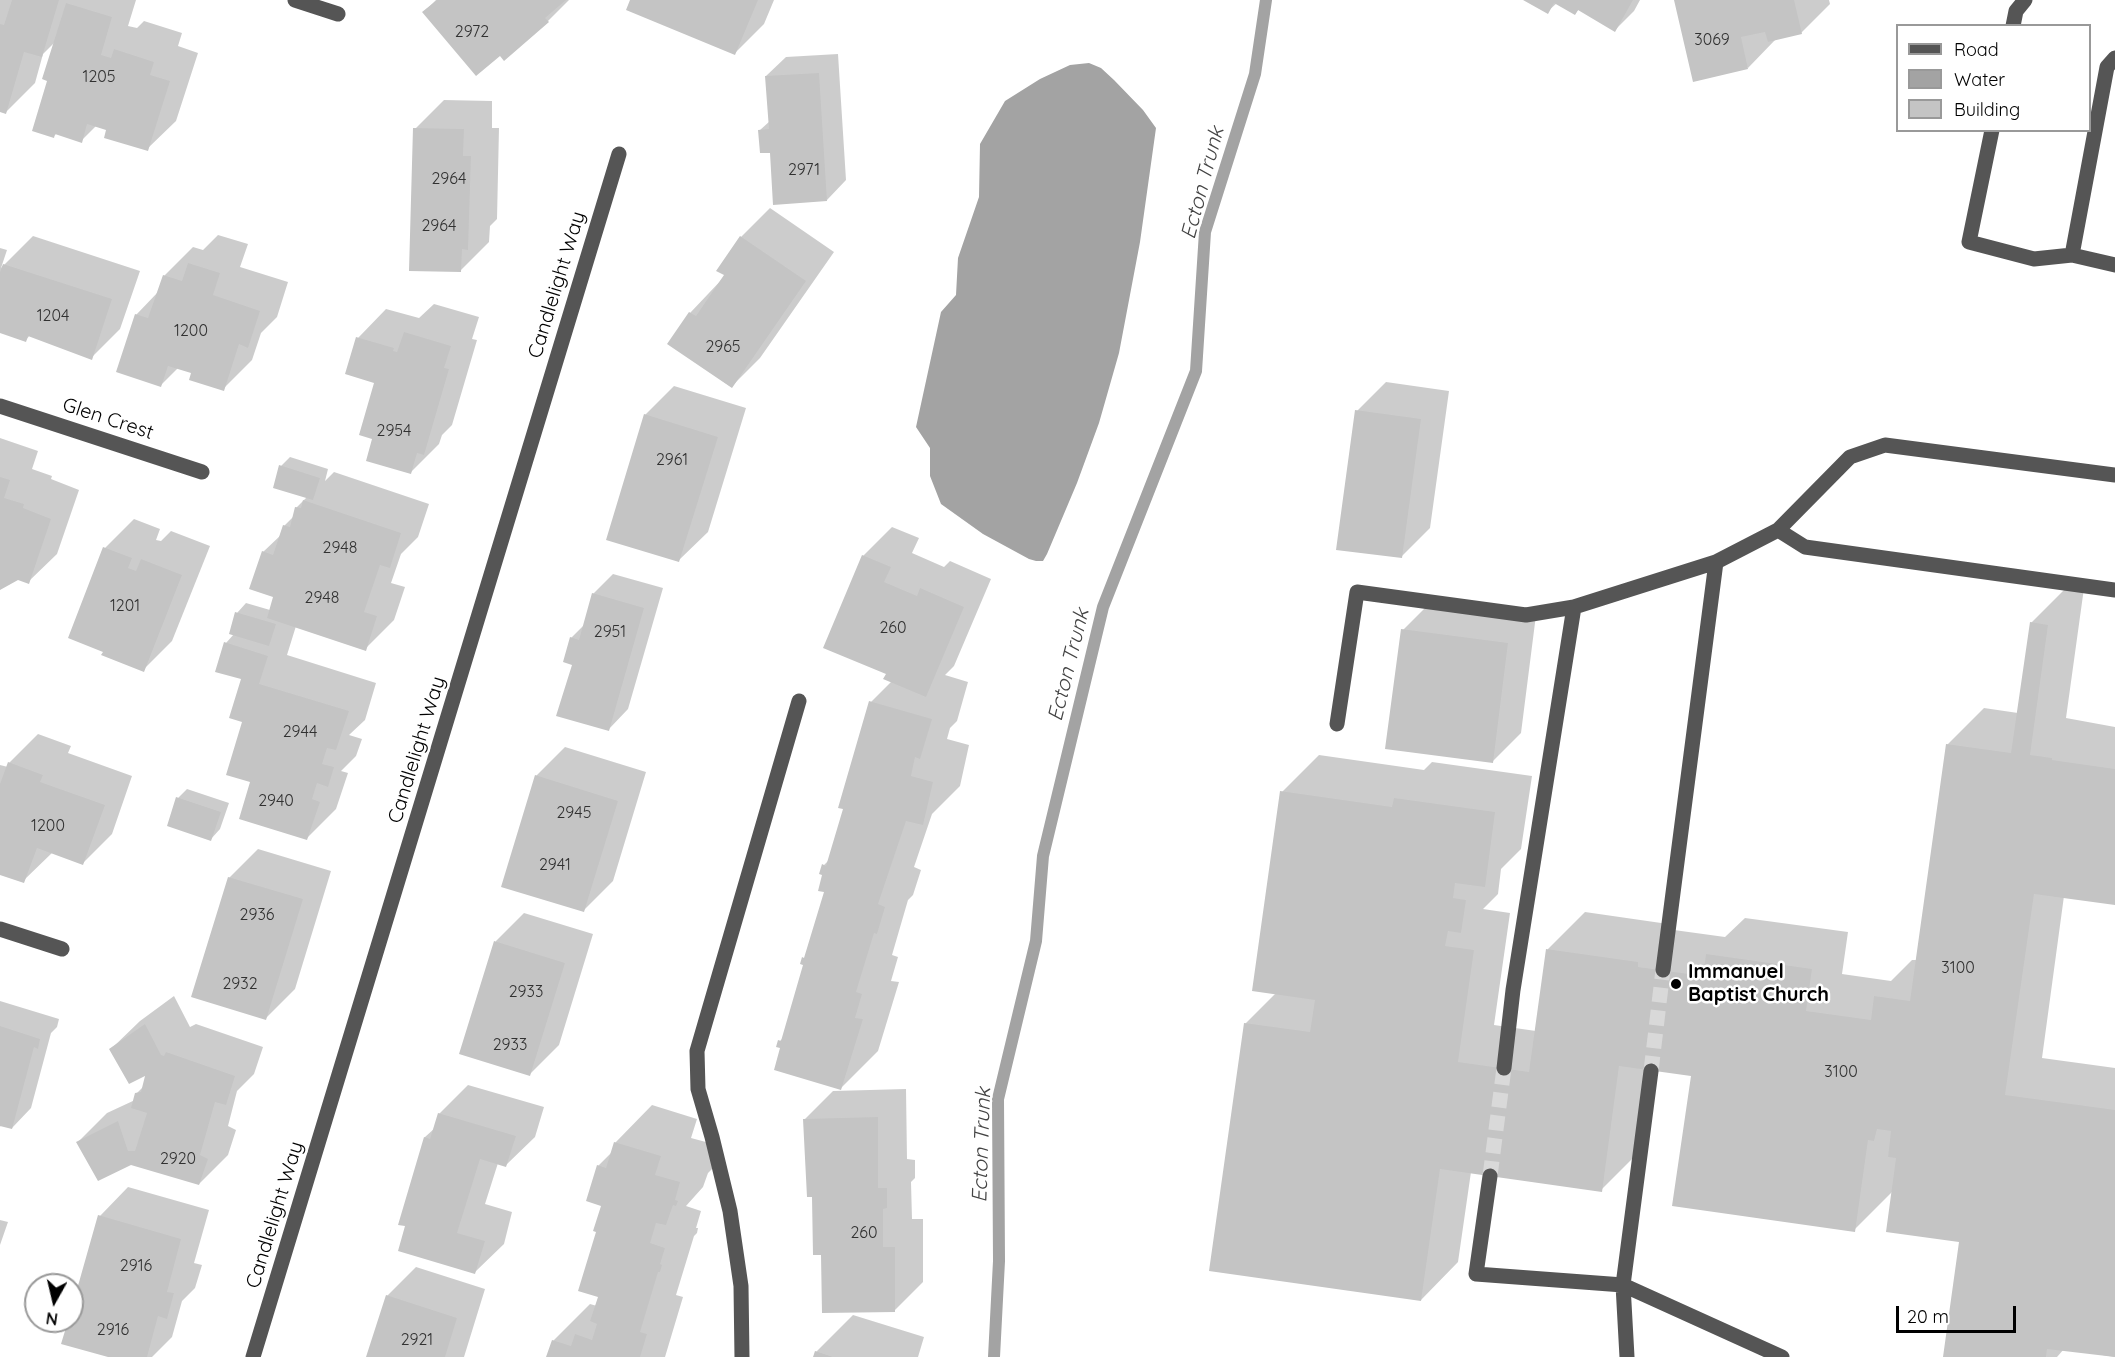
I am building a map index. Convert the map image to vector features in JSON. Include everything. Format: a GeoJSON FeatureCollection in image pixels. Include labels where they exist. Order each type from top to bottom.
{"type":"FeatureCollection","features":[{"type":"Feature","properties":{"kind":"street"},"geometry":{"type":"LineString","coordinates":[[295,0],[338,14]]}},
{"type":"Feature","properties":{"kind":"street"},"geometry":{"type":"LineString","coordinates":[[2013,24],[2016,11],[2025,0]]}},
{"type":"Feature","properties":{"kind":"street"},"geometry":{"type":"LineString","coordinates":[[2072,255],[2107,67],[2115,57]]}},
{"type":"Feature","properties":{"kind":"street"},"geometry":{"type":"LineString","coordinates":[[1992,132],[1969,242],[2034,259],[2072,255],[2115,265]]}},
{"type":"Feature","properties":{"kind":"street","name":"Candlelight Way"},"geometry":{"type":"LineString","coordinates":[[253,1357],[619,154]]}},
{"type":"Feature","properties":{"kind":"street","name":"Glen Crest"},"geometry":{"type":"LineString","coordinates":[[0,406],[202,472]]}},
{"type":"Feature","properties":{"kind":"street"},"geometry":{"type":"LineString","coordinates":[[1337,724],[1357,592],[1526,615],[1574,608],[1716,562],[1778,530],[1850,457],[1885,445],[2115,475]]}},
{"type":"Feature","properties":{"kind":"street"},"geometry":{"type":"LineString","coordinates":[[1778,530],[1805,547],[2115,590]]}},
{"type":"Feature","properties":{"kind":"street"},"geometry":{"type":"LineString","coordinates":[[1663,970],[1716,562]]}},
{"type":"Feature","properties":{"kind":"street"},"geometry":{"type":"LineString","coordinates":[[1504,1068],[1513,990],[1574,608]]}},
{"type":"Feature","properties":{"kind":"street"},"geometry":{"type":"LineString","coordinates":[[742,1357],[741,1286],[730,1211],[698,1089],[697,1051],[799,701]]}},
{"type":"Feature","properties":{"kind":"street"},"geometry":{"type":"LineString","coordinates":[[0,929],[62,949]]}},
{"type":"Feature","properties":{"kind":"street"},"geometry":{"type":"LineString","coordinates":[[1627,1357],[1623,1285],[1651,1071]]}},
{"type":"Feature","properties":{"kind":"street"},"geometry":{"type":"LineString","coordinates":[[1490,1176],[1476,1274],[1623,1285],[1782,1357]]}},
{"type":"Feature","properties":{"kind":"water"},"geometry":{"type":"Polygon","coordinates":[[[1089,63],[1101,68],[1114,80],[1143,110],[1156,128],[1140,242],[1119,353],[1099,423],[1077,483],[1047,554],[1043,561],[1036,561],[983,534],[941,504],[930,476],[930,448],[916,427],[941,312],[956,295],[958,258],[979,197],[980,144],[1005,101],[1040,79],[1070,65],[1089,63]]]}},
{"type":"Feature","properties":{"kind":"building"},"geometry":{"type":"Polygon","coordinates":[[[12,0],[59,0],[42,57],[24,52],[6,114],[0,112],[0,24],[4,25],[12,0]]]}},
{"type":"Feature","properties":{"kind":"building"},"geometry":{"type":"Polygon","coordinates":[[[437,0],[566,0],[545,18],[549,22],[504,61],[500,56],[476,76],[422,12],[437,0]]]}},
{"type":"Feature","properties":{"kind":"building"},"geometry":{"type":"Polygon","coordinates":[[[630,0],[758,0],[735,55],[626,10],[630,0]]]}},
{"type":"Feature","properties":{"kind":"building"},"geometry":{"type":"Polygon","coordinates":[[[1523,0],[1633,0],[1615,32],[1578,10],[1575,15],[1554,3],[1548,14],[1523,0]]]}},
{"type":"Feature","properties":{"kind":"building"},"geometry":{"type":"Polygon","coordinates":[[[1674,0],[1794,0],[1802,34],[1768,42],[1765,32],[1741,37],[1748,69],[1693,82],[1674,0]]]}},
{"type":"Feature","properties":{"kind":"building"},"geometry":{"type":"Polygon","coordinates":[[[66,3],[112,17],[101,55],[111,58],[114,49],[154,62],[150,75],[170,81],[148,151],[104,138],[106,130],[87,124],[82,143],[55,134],[54,138],[32,131],[47,81],[42,79],[66,3]]]}},
{"type":"Feature","properties":{"kind":"building"},"geometry":{"type":"Polygon","coordinates":[[[819,73],[827,201],[773,205],[770,153],[760,153],[758,130],[769,129],[765,76],[819,73]]]}},
{"type":"Feature","properties":{"kind":"building"},"geometry":{"type":"Polygon","coordinates":[[[413,128],[464,129],[463,156],[471,156],[468,250],[462,249],[461,272],[409,271],[413,128]]]}},
{"type":"Feature","properties":{"kind":"building"},"geometry":{"type":"Polygon","coordinates":[[[740,236],[806,281],[732,388],[667,344],[689,312],[696,316],[724,275],[716,271],[740,236]]]}},
{"type":"Feature","properties":{"kind":"building"},"geometry":{"type":"Polygon","coordinates":[[[188,263],[220,273],[213,295],[260,311],[248,348],[239,344],[224,391],[189,380],[191,373],[168,366],[161,387],[116,372],[135,314],[148,318],[163,275],[182,281],[188,263]]]}},
{"type":"Feature","properties":{"kind":"building"},"geometry":{"type":"Polygon","coordinates":[[[3,264],[112,299],[92,360],[28,336],[26,342],[0,333],[0,272],[3,264]]]}},
{"type":"Feature","properties":{"kind":"building"},"geometry":{"type":"Polygon","coordinates":[[[404,332],[451,346],[444,368],[449,369],[424,455],[417,453],[411,474],[366,461],[372,439],[359,435],[374,383],[345,374],[356,337],[394,348],[393,351],[397,352],[404,332]]]}},
{"type":"Feature","properties":{"kind":"building"},"geometry":{"type":"Polygon","coordinates":[[[1355,410],[1421,419],[1402,558],[1336,550],[1355,410]]]}},
{"type":"Feature","properties":{"kind":"building"},"geometry":{"type":"Polygon","coordinates":[[[644,414],[718,437],[679,562],[606,540],[644,414]]]}},
{"type":"Feature","properties":{"kind":"building"},"geometry":{"type":"Polygon","coordinates":[[[279,465],[320,478],[313,500],[273,488],[279,465]]]}},
{"type":"Feature","properties":{"kind":"building"},"geometry":{"type":"Polygon","coordinates":[[[0,477],[10,480],[4,498],[24,504],[23,508],[51,519],[29,584],[18,580],[0,590],[0,477]]]}},
{"type":"Feature","properties":{"kind":"building"},"geometry":{"type":"Polygon","coordinates":[[[303,500],[401,533],[390,568],[380,565],[364,612],[377,616],[366,651],[267,618],[273,597],[249,589],[262,551],[273,555],[283,525],[290,527],[295,507],[301,508],[303,500]]]}},
{"type":"Feature","properties":{"kind":"building"},"geometry":{"type":"Polygon","coordinates":[[[103,547],[132,558],[128,568],[136,571],[141,559],[182,575],[144,672],[101,655],[103,652],[68,638],[103,547]]]}},
{"type":"Feature","properties":{"kind":"building"},"geometry":{"type":"Polygon","coordinates":[[[862,555],[891,567],[884,582],[917,596],[920,588],[964,607],[926,697],[883,679],[886,674],[823,648],[862,555]]]}},
{"type":"Feature","properties":{"kind":"building"},"geometry":{"type":"Polygon","coordinates":[[[592,593],[644,608],[609,731],[556,716],[572,665],[563,662],[570,637],[579,640],[592,593]]]}},
{"type":"Feature","properties":{"kind":"building"},"geometry":{"type":"Polygon","coordinates":[[[235,612],[276,624],[269,646],[229,634],[235,612]]]}},
{"type":"Feature","properties":{"kind":"building","name":"Immanuel Baptist Church"},"geometry":{"type":"Polygon","coordinates":[[[2030,622],[2048,625],[2030,755],[2115,769],[2115,905],[2034,894],[2005,1095],[2115,1110],[2115,1357],[2047,1349],[2046,1357],[1943,1357],[1959,1242],[1886,1232],[1896,1158],[1888,1157],[1891,1131],[1877,1129],[1874,1141],[1868,1140],[1855,1232],[1672,1206],[1691,1076],[1619,1066],[1602,1192],[1440,1169],[1421,1301],[1209,1271],[1244,1023],[1310,1032],[1315,1000],[1252,991],[1280,791],[1392,807],[1394,798],[1495,812],[1485,887],[1455,883],[1453,898],[1466,900],[1461,933],[1448,931],[1445,946],[1474,950],[1458,1062],[1529,1072],[1546,949],[1638,962],[1638,967],[1703,976],[1706,954],[1812,969],[1806,1011],[1871,1020],[1874,996],[1910,1001],[1946,744],[2011,753],[2030,622]]]}},
{"type":"Feature","properties":{"kind":"building"},"geometry":{"type":"Polygon","coordinates":[[[1401,629],[1508,643],[1493,763],[1385,749],[1401,629]]]}},
{"type":"Feature","properties":{"kind":"building"},"geometry":{"type":"Polygon","coordinates":[[[224,642],[268,656],[259,684],[349,711],[336,750],[327,748],[322,764],[334,767],[328,787],[317,783],[312,799],[320,802],[307,840],[239,819],[250,782],[226,775],[242,722],[229,718],[241,679],[215,672],[224,642]]]}},
{"type":"Feature","properties":{"kind":"building"},"geometry":{"type":"Polygon","coordinates":[[[869,701],[932,719],[920,759],[915,757],[911,776],[933,782],[923,825],[906,821],[878,904],[885,907],[877,934],[874,933],[856,992],[862,994],[855,1018],[863,1019],[841,1090],[774,1070],[780,1048],[776,1047],[778,1040],[781,1041],[803,965],[800,964],[802,957],[804,958],[824,892],[818,891],[822,875],[819,874],[822,864],[826,866],[843,809],[838,808],[869,701]]]}},
{"type":"Feature","properties":{"kind":"building"},"geometry":{"type":"Polygon","coordinates":[[[8,762],[43,775],[40,782],[105,805],[83,865],[37,848],[24,883],[0,875],[0,784],[8,762]]]}},
{"type":"Feature","properties":{"kind":"building"},"geometry":{"type":"Polygon","coordinates":[[[535,775],[618,801],[584,912],[501,887],[535,775]]]}},
{"type":"Feature","properties":{"kind":"building"},"geometry":{"type":"Polygon","coordinates":[[[176,797],[221,812],[211,841],[167,826],[176,797]]]}},
{"type":"Feature","properties":{"kind":"building"},"geometry":{"type":"Polygon","coordinates":[[[228,877],[303,899],[266,1020],[191,997],[228,877]]]}},
{"type":"Feature","properties":{"kind":"building"},"geometry":{"type":"Polygon","coordinates":[[[494,941],[565,963],[530,1076],[459,1054],[494,941]]]}},
{"type":"Feature","properties":{"kind":"building"},"geometry":{"type":"Polygon","coordinates":[[[145,1024],[161,1055],[164,1056],[166,1052],[235,1076],[226,1105],[215,1102],[200,1155],[208,1159],[199,1185],[131,1165],[98,1181],[76,1142],[118,1121],[128,1151],[135,1151],[147,1113],[131,1108],[135,1093],[141,1092],[145,1076],[129,1084],[109,1049],[145,1024]]]}},
{"type":"Feature","properties":{"kind":"building"},"geometry":{"type":"Polygon","coordinates":[[[0,1026],[40,1039],[38,1049],[34,1047],[12,1129],[0,1126],[0,1026]]]}},
{"type":"Feature","properties":{"kind":"building"},"geometry":{"type":"Polygon","coordinates":[[[438,1113],[516,1136],[506,1167],[480,1159],[457,1233],[485,1241],[475,1274],[398,1251],[405,1226],[398,1225],[424,1137],[430,1139],[438,1113]]]}},
{"type":"Feature","properties":{"kind":"building"},"geometry":{"type":"Polygon","coordinates":[[[878,1117],[878,1188],[887,1188],[887,1208],[883,1209],[883,1247],[895,1247],[895,1312],[822,1313],[821,1255],[813,1255],[812,1197],[807,1197],[803,1119],[878,1117]]]}},
{"type":"Feature","properties":{"kind":"building"},"geometry":{"type":"Polygon","coordinates":[[[614,1142],[661,1156],[655,1175],[680,1182],[675,1200],[678,1201],[676,1206],[673,1205],[666,1225],[656,1223],[650,1243],[665,1248],[660,1272],[658,1272],[640,1332],[647,1334],[640,1357],[546,1357],[552,1340],[571,1346],[575,1334],[592,1340],[597,1324],[590,1321],[598,1297],[578,1291],[596,1232],[593,1231],[601,1206],[586,1201],[597,1165],[606,1168],[614,1142]]]}},
{"type":"Feature","properties":{"kind":"building"},"geometry":{"type":"Polygon","coordinates":[[[98,1215],[181,1239],[167,1292],[174,1293],[167,1319],[158,1316],[147,1357],[108,1357],[61,1344],[64,1333],[84,1333],[84,1273],[82,1273],[98,1215]]]}},
{"type":"Feature","properties":{"kind":"building"},"geometry":{"type":"Polygon","coordinates":[[[386,1295],[457,1318],[445,1357],[366,1357],[386,1295]]]}},
{"type":"Feature","properties":{"kind":"building"},"geometry":{"type":"Polygon","coordinates":[[[815,1351],[833,1357],[813,1357],[815,1351]]]}},
{"type":"Feature","properties":{"kind":"waterway","name":"Ecton Trunk"},"geometry":{"type":"LineString","coordinates":[[994,1357],[999,1261],[998,1099],[1036,941],[1043,856],[1103,607],[1196,371],[1205,232],[1255,74],[1266,0]]}},
{"type":"Feature","properties":{"kind":"tunnel"},"geometry":{"type":"LineString","coordinates":[[1651,1071],[1663,970]]}},
{"type":"Feature","properties":{"kind":"tunnel"},"geometry":{"type":"LineString","coordinates":[[1490,1176],[1504,1068]]}},
{"type":"Feature","properties":{"kind":"place","name":"Immanuel Baptist Church"},"geometry":{"type":"Point","coordinates":[1676,984]}}]}
